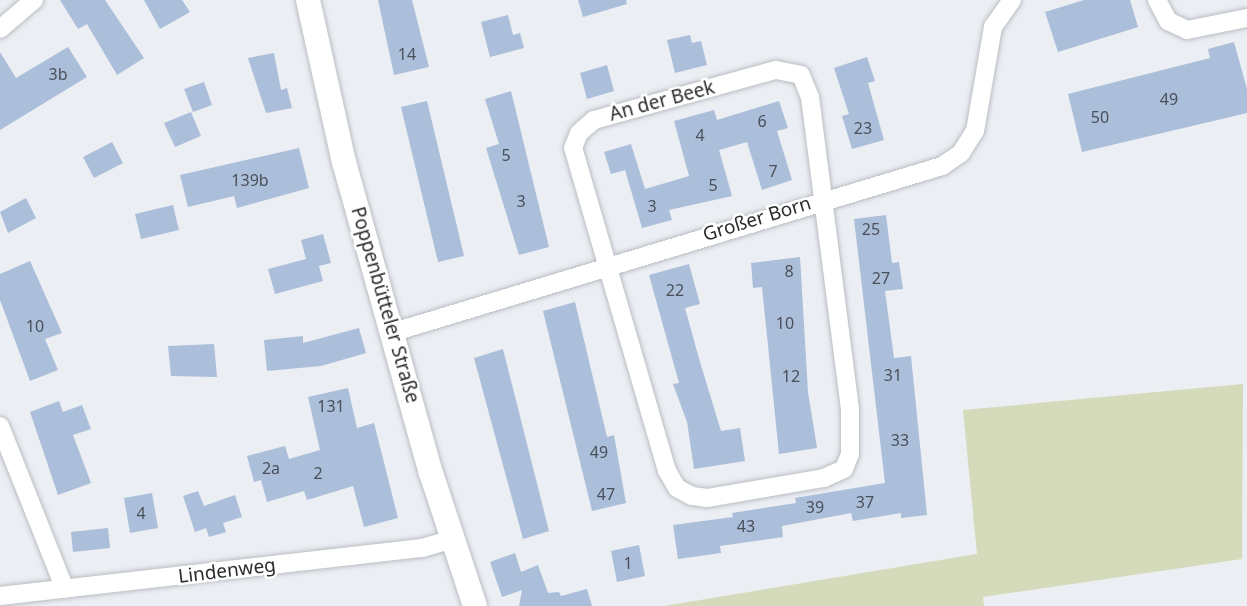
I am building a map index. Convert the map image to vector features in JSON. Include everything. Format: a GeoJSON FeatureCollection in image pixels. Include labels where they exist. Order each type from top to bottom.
{"type":"FeatureCollection","features":[{"type":"Feature","properties":{"kind":"main road","name":"Poppenbütteler Straße"},"geometry":{"type":"LineString","coordinates":[[308,0],[344,162],[453,539],[475,606]]}},
{"type":"Feature","properties":{"kind":"street"},"geometry":{"type":"LineString","coordinates":[[0,29],[34,0]]}},
{"type":"Feature","properties":{"kind":"street","name":"Großer Born"},"geometry":{"type":"LineString","coordinates":[[394,332],[824,199],[932,170],[961,153],[975,131],[981,111],[995,22],[1012,0]]}},
{"type":"Feature","properties":{"kind":"street"},"geometry":{"type":"LineString","coordinates":[[1157,0],[1168,21],[1187,30],[1247,18]]}},
{"type":"Feature","properties":{"kind":"street","name":"An der Beek"},"geometry":{"type":"LineString","coordinates":[[776,70],[795,72],[806,82],[810,97],[824,199],[822,217],[851,432],[848,462],[832,476],[706,498],[677,488],[667,471],[605,266],[573,155],[575,139],[594,120],[776,70]]}},
{"type":"Feature","properties":{"kind":"street"},"geometry":{"type":"LineString","coordinates":[[0,426],[65,589]]}},
{"type":"Feature","properties":{"kind":"street","name":"Lindenweg"},"geometry":{"type":"LineString","coordinates":[[0,596],[422,548],[453,539]]}},
{"type":"Feature","properties":{"kind":"green space"},"geometry":{"type":"Polygon","coordinates":[[[1243,384],[1242,559],[983,597],[984,606],[664,606],[977,554],[963,410],[1243,384]]]}},
{"type":"Feature","properties":{"kind":"building"},"geometry":{"type":"Polygon","coordinates":[[[60,0],[105,0],[144,58],[117,75],[87,24],[78,29],[60,0]]]}},
{"type":"Feature","properties":{"kind":"building"},"geometry":{"type":"Polygon","coordinates":[[[144,0],[182,0],[190,12],[160,29],[144,0]]]}},
{"type":"Feature","properties":{"kind":"building"},"geometry":{"type":"Polygon","coordinates":[[[378,0],[412,0],[429,67],[394,75],[378,0]]]}},
{"type":"Feature","properties":{"kind":"building"},"geometry":{"type":"Polygon","coordinates":[[[578,0],[626,0],[627,4],[583,17],[578,0]]]}},
{"type":"Feature","properties":{"kind":"building"},"geometry":{"type":"Polygon","coordinates":[[[1084,0],[1130,0],[1138,27],[1058,52],[1045,12],[1084,0]]]}},
{"type":"Feature","properties":{"kind":"building"},"geometry":{"type":"Polygon","coordinates":[[[508,15],[513,35],[520,33],[524,48],[490,57],[481,22],[508,15]]]}},
{"type":"Feature","properties":{"kind":"building"},"geometry":{"type":"Polygon","coordinates":[[[690,35],[692,43],[701,41],[707,65],[675,73],[667,40],[690,35]]]}},
{"type":"Feature","properties":{"kind":"building"},"geometry":{"type":"Polygon","coordinates":[[[1234,42],[1247,89],[1247,113],[1082,152],[1068,94],[1210,58],[1208,49],[1234,42]]]}},
{"type":"Feature","properties":{"kind":"building"},"geometry":{"type":"Polygon","coordinates":[[[68,47],[87,77],[0,130],[0,52],[16,78],[68,47]]]}},
{"type":"Feature","properties":{"kind":"building"},"geometry":{"type":"Polygon","coordinates":[[[274,53],[281,90],[287,88],[292,108],[266,113],[248,58],[274,53]]]}},
{"type":"Feature","properties":{"kind":"building"},"geometry":{"type":"Polygon","coordinates":[[[867,57],[875,81],[868,83],[884,140],[852,149],[842,116],[849,114],[834,68],[867,57]]]}},
{"type":"Feature","properties":{"kind":"building"},"geometry":{"type":"Polygon","coordinates":[[[607,65],[614,91],[587,99],[580,73],[607,65]]]}},
{"type":"Feature","properties":{"kind":"building"},"geometry":{"type":"Polygon","coordinates":[[[204,82],[212,105],[193,112],[184,89],[204,82]]]}},
{"type":"Feature","properties":{"kind":"building"},"geometry":{"type":"Polygon","coordinates":[[[511,91],[549,247],[519,255],[486,148],[499,144],[485,99],[511,91]]]}},
{"type":"Feature","properties":{"kind":"building"},"geometry":{"type":"Polygon","coordinates":[[[427,101],[464,256],[438,262],[401,107],[427,101]]]}},
{"type":"Feature","properties":{"kind":"building"},"geometry":{"type":"Polygon","coordinates":[[[779,101],[788,128],[777,131],[792,180],[762,190],[747,142],[719,150],[732,196],[669,210],[672,220],[642,228],[625,170],[611,174],[604,152],[631,144],[645,189],[689,176],[674,121],[714,110],[717,120],[779,101]]]}},
{"type":"Feature","properties":{"kind":"building"},"geometry":{"type":"Polygon","coordinates":[[[191,112],[201,136],[175,147],[164,123],[191,112]]]}},
{"type":"Feature","properties":{"kind":"building"},"geometry":{"type":"Polygon","coordinates":[[[112,142],[123,163],[94,178],[83,157],[112,142]]]}},
{"type":"Feature","properties":{"kind":"building"},"geometry":{"type":"Polygon","coordinates":[[[299,148],[309,188],[237,208],[234,196],[188,207],[180,175],[299,148]]]}},
{"type":"Feature","properties":{"kind":"building"},"geometry":{"type":"Polygon","coordinates":[[[26,198],[36,218],[8,233],[0,212],[26,198]]]}},
{"type":"Feature","properties":{"kind":"building"},"geometry":{"type":"Polygon","coordinates":[[[173,205],[179,230],[141,239],[135,214],[173,205]]]}},
{"type":"Feature","properties":{"kind":"building"},"geometry":{"type":"Polygon","coordinates":[[[886,215],[892,263],[899,262],[903,289],[885,291],[894,358],[911,356],[927,515],[901,518],[901,513],[853,521],[851,513],[782,526],[783,537],[720,546],[721,553],[678,559],[673,525],[733,517],[732,513],[796,503],[795,498],[885,483],[854,219],[886,215]]]}},
{"type":"Feature","properties":{"kind":"building"},"geometry":{"type":"Polygon","coordinates":[[[323,234],[331,263],[319,266],[323,281],[275,294],[268,269],[306,259],[301,240],[323,234]]]}},
{"type":"Feature","properties":{"kind":"building"},"geometry":{"type":"Polygon","coordinates":[[[800,257],[808,392],[817,448],[779,454],[762,287],[753,288],[751,263],[800,257]]]}},
{"type":"Feature","properties":{"kind":"building"},"geometry":{"type":"Polygon","coordinates":[[[30,261],[62,333],[45,339],[58,370],[30,381],[0,300],[0,274],[30,261]]]}},
{"type":"Feature","properties":{"kind":"building"},"geometry":{"type":"Polygon","coordinates":[[[689,264],[700,304],[685,308],[700,362],[721,431],[740,428],[745,461],[694,469],[687,422],[673,384],[679,383],[649,275],[689,264]]]}},
{"type":"Feature","properties":{"kind":"building"},"geometry":{"type":"Polygon","coordinates":[[[575,302],[607,437],[614,435],[626,503],[592,511],[543,311],[575,302]]]}},
{"type":"Feature","properties":{"kind":"building"},"geometry":{"type":"Polygon","coordinates":[[[359,328],[366,353],[321,366],[267,371],[264,340],[303,336],[303,343],[359,328]]]}},
{"type":"Feature","properties":{"kind":"building"},"geometry":{"type":"Polygon","coordinates":[[[214,344],[217,377],[171,376],[168,346],[214,344]]]}},
{"type":"Feature","properties":{"kind":"building"},"geometry":{"type":"Polygon","coordinates":[[[503,349],[549,531],[523,539],[474,358],[503,349]]]}},
{"type":"Feature","properties":{"kind":"building"},"geometry":{"type":"Polygon","coordinates":[[[348,388],[357,428],[374,423],[398,518],[364,527],[353,486],[307,500],[304,491],[267,502],[261,480],[254,482],[247,456],[285,446],[289,459],[320,450],[308,397],[348,388]]]}},
{"type":"Feature","properties":{"kind":"building"},"geometry":{"type":"Polygon","coordinates":[[[59,401],[63,412],[82,405],[91,429],[73,435],[91,483],[58,495],[30,412],[59,401]]]}},
{"type":"Feature","properties":{"kind":"building"},"geometry":{"type":"Polygon","coordinates":[[[198,491],[204,506],[235,495],[242,517],[223,523],[226,532],[209,537],[206,528],[195,532],[183,496],[198,491]]]}},
{"type":"Feature","properties":{"kind":"building"},"geometry":{"type":"Polygon","coordinates":[[[152,493],[158,528],[130,533],[124,498],[152,493]]]}},
{"type":"Feature","properties":{"kind":"building"},"geometry":{"type":"Polygon","coordinates":[[[108,528],[110,548],[73,552],[71,532],[108,528]]]}},
{"type":"Feature","properties":{"kind":"building"},"geometry":{"type":"Polygon","coordinates":[[[639,545],[645,576],[617,582],[611,551],[639,545]]]}},
{"type":"Feature","properties":{"kind":"building"},"geometry":{"type":"Polygon","coordinates":[[[515,553],[521,572],[538,565],[548,593],[559,592],[561,596],[587,589],[592,606],[519,606],[522,590],[502,597],[490,562],[515,553]]]}}]}
